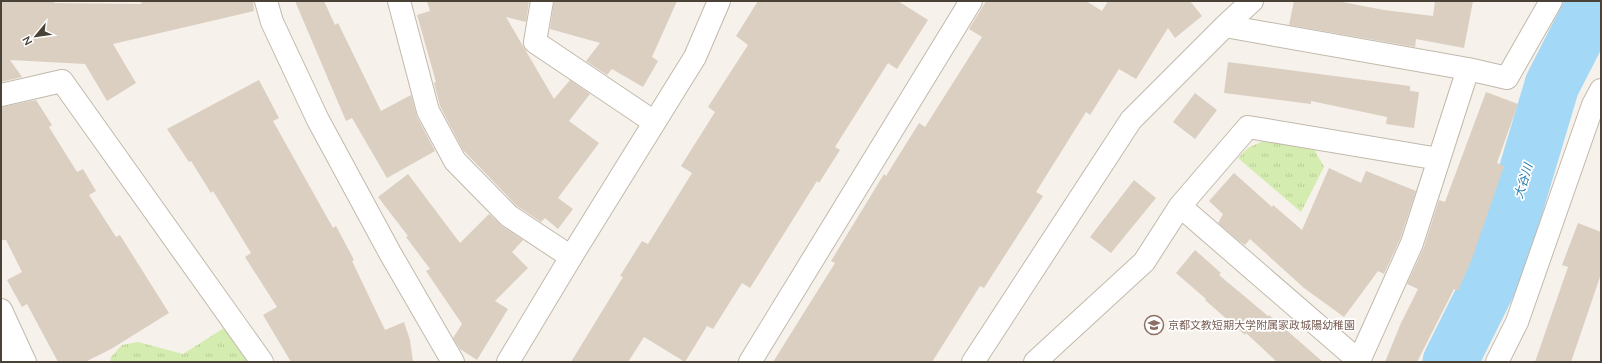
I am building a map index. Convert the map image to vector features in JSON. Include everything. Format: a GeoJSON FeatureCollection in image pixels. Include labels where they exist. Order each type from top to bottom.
{"type":"FeatureCollection","features":[{"type":"Feature","properties":{"kind":"street"},"geometry":{"type":"LineString","coordinates":[[266,1],[272,22],[318,120],[390,253],[453,362]]}},
{"type":"Feature","properties":{"kind":"street"},"geometry":{"type":"LineString","coordinates":[[399,1],[428,111],[455,161],[509,216],[570,257]]}},
{"type":"Feature","properties":{"kind":"street"},"geometry":{"type":"LineString","coordinates":[[542,1],[535,42],[654,122]]}},
{"type":"Feature","properties":{"kind":"street"},"geometry":{"type":"LineString","coordinates":[[508,362],[570,257],[694,57],[719,1]]}},
{"type":"Feature","properties":{"kind":"street"},"geometry":{"type":"LineString","coordinates":[[750,362],[971,1]]}},
{"type":"Feature","properties":{"kind":"street"},"geometry":{"type":"LineString","coordinates":[[973,362],[1131,120],[1252,1]]}},
{"type":"Feature","properties":{"kind":"street"},"geometry":{"type":"LineString","coordinates":[[1225,26],[1468,69],[1506,78],[1551,1]]}},
{"type":"Feature","properties":{"kind":"street"},"geometry":{"type":"LineString","coordinates":[[1180,206],[1359,361],[1412,243],[1468,69]]}},
{"type":"Feature","properties":{"kind":"street"},"geometry":{"type":"LineString","coordinates":[[1,96],[62,81],[262,362]]}},
{"type":"Feature","properties":{"kind":"street"},"geometry":{"type":"LineString","coordinates":[[1496,362],[1517,322],[1593,105],[1601,90]]}},
{"type":"Feature","properties":{"kind":"street"},"geometry":{"type":"LineString","coordinates":[[1035,362],[1144,262],[1180,206],[1248,127],[1439,159]]}},
{"type":"Feature","properties":{"kind":"street"},"geometry":{"type":"LineString","coordinates":[[1,310],[25,362]]}},
{"type":"Feature","properties":{"kind":"street"},"geometry":{"type":"LineString","coordinates":[[1,350],[6,362]]}},
{"type":"Feature","properties":{"kind":"green space"},"geometry":{"type":"Polygon","coordinates":[[[1267,139],[1313,147],[1324,167],[1301,212],[1238,158],[1248,148],[1267,139]]]}},
{"type":"Feature","properties":{"kind":"green space"},"geometry":{"type":"Polygon","coordinates":[[[224,328],[249,362],[110,362],[111,357],[122,345],[138,342],[183,354],[224,328]]]}},
{"type":"Feature","properties":{"kind":"building"},"geometry":{"type":"Polygon","coordinates":[[[1,1],[142,4],[140,1],[253,1],[254,11],[113,44],[136,83],[107,101],[85,64],[10,60],[22,77],[1,82],[1,1]]]}},
{"type":"Feature","properties":{"kind":"building"},"geometry":{"type":"Polygon","coordinates":[[[295,1],[324,1],[335,25],[338,23],[381,111],[411,95],[417,117],[435,151],[387,178],[352,118],[346,121],[295,1]]]}},
{"type":"Feature","properties":{"kind":"building"},"geometry":{"type":"Polygon","coordinates":[[[427,1],[529,1],[526,22],[506,17],[554,99],[570,80],[590,94],[569,121],[599,143],[558,198],[573,209],[558,229],[545,218],[541,222],[517,206],[463,150],[440,106],[434,83],[436,82],[417,15],[430,11],[427,1]]]}},
{"type":"Feature","properties":{"kind":"building"},"geometry":{"type":"Polygon","coordinates":[[[554,1],[677,1],[652,57],[658,61],[643,87],[612,69],[607,75],[586,61],[600,43],[550,29],[554,1]]]}},
{"type":"Feature","properties":{"kind":"building"},"geometry":{"type":"Polygon","coordinates":[[[758,1],[898,1],[928,20],[897,69],[888,63],[835,147],[840,150],[819,183],[817,181],[750,288],[742,283],[713,329],[707,326],[685,362],[644,337],[628,362],[571,362],[623,277],[620,276],[642,241],[648,244],[692,173],[681,166],[715,112],[708,107],[748,45],[736,36],[758,1]]]}},
{"type":"Feature","properties":{"kind":"building"},"geometry":{"type":"Polygon","coordinates":[[[986,1],[1086,1],[1102,11],[1108,1],[1190,1],[1202,16],[1175,38],[1168,28],[1136,79],[1119,69],[1090,115],[1086,112],[1036,192],[1043,196],[984,288],[980,286],[932,362],[773,362],[835,263],[831,261],[884,174],[886,176],[919,123],[925,127],[982,37],[969,29],[986,1]]]}},
{"type":"Feature","properties":{"kind":"building"},"geometry":{"type":"Polygon","coordinates":[[[1294,1],[1337,1],[1384,10],[1433,16],[1435,1],[1473,1],[1464,48],[1416,39],[1415,47],[1289,25],[1294,1]]]}},
{"type":"Feature","properties":{"kind":"building"},"geometry":{"type":"Polygon","coordinates":[[[1228,62],[1410,86],[1410,91],[1419,92],[1414,128],[1386,124],[1387,117],[1311,101],[1311,104],[1224,93],[1228,62]]]}},
{"type":"Feature","properties":{"kind":"building"},"geometry":{"type":"Polygon","coordinates":[[[259,80],[279,118],[273,121],[333,228],[336,226],[354,260],[352,261],[385,330],[404,322],[410,340],[413,362],[291,362],[263,315],[277,307],[245,257],[251,253],[213,191],[211,193],[191,161],[189,162],[167,129],[259,80]]]}},
{"type":"Feature","properties":{"kind":"building"},"geometry":{"type":"Polygon","coordinates":[[[1486,92],[1518,104],[1497,163],[1504,166],[1473,256],[1458,291],[1454,289],[1417,362],[1385,362],[1401,323],[1418,289],[1407,284],[1424,247],[1439,200],[1445,202],[1486,92]]]}},
{"type":"Feature","properties":{"kind":"building"},"geometry":{"type":"Polygon","coordinates":[[[1195,93],[1217,110],[1195,139],[1173,122],[1195,93]]]}},
{"type":"Feature","properties":{"kind":"building"},"geometry":{"type":"Polygon","coordinates":[[[36,100],[52,125],[49,127],[77,172],[83,169],[96,191],[89,195],[116,237],[120,235],[169,313],[111,349],[85,362],[58,362],[27,304],[22,307],[7,280],[22,272],[6,240],[1,240],[1,107],[36,100]]]}},
{"type":"Feature","properties":{"kind":"building"},"geometry":{"type":"Polygon","coordinates":[[[1329,168],[1361,183],[1366,171],[1416,191],[1400,239],[1384,274],[1378,271],[1344,317],[1304,288],[1250,239],[1245,245],[1218,223],[1223,214],[1209,201],[1234,173],[1272,207],[1273,205],[1302,230],[1329,168]]]}},
{"type":"Feature","properties":{"kind":"building"},"geometry":{"type":"Polygon","coordinates":[[[408,174],[460,243],[489,214],[502,226],[523,240],[512,252],[528,268],[495,301],[508,309],[477,360],[460,349],[453,338],[462,324],[426,271],[430,269],[406,237],[408,236],[378,197],[408,174]]]}},
{"type":"Feature","properties":{"kind":"building"},"geometry":{"type":"Polygon","coordinates":[[[1134,180],[1156,198],[1111,253],[1090,237],[1134,180]]]}},
{"type":"Feature","properties":{"kind":"building"},"geometry":{"type":"Polygon","coordinates":[[[1578,223],[1601,232],[1601,274],[1571,362],[1535,362],[1568,267],[1562,265],[1578,223]]]}},
{"type":"Feature","properties":{"kind":"building"},"geometry":{"type":"Polygon","coordinates":[[[1195,250],[1221,273],[1219,275],[1268,316],[1269,315],[1323,362],[1277,362],[1246,333],[1245,335],[1205,300],[1206,299],[1176,273],[1195,250]]]}},
{"type":"Feature","properties":{"kind":"waterway","name":"大谷川"},"geometry":{"type":"LineString","coordinates":[[1450,362],[1498,266],[1552,85],[1595,1]]}},
{"type":"Feature","properties":{"kind":"place","name":"京都文教短期大学附属家政城陽幼稚園"},"geometry":{"type":"Point","coordinates":[1154,325]}}]}
